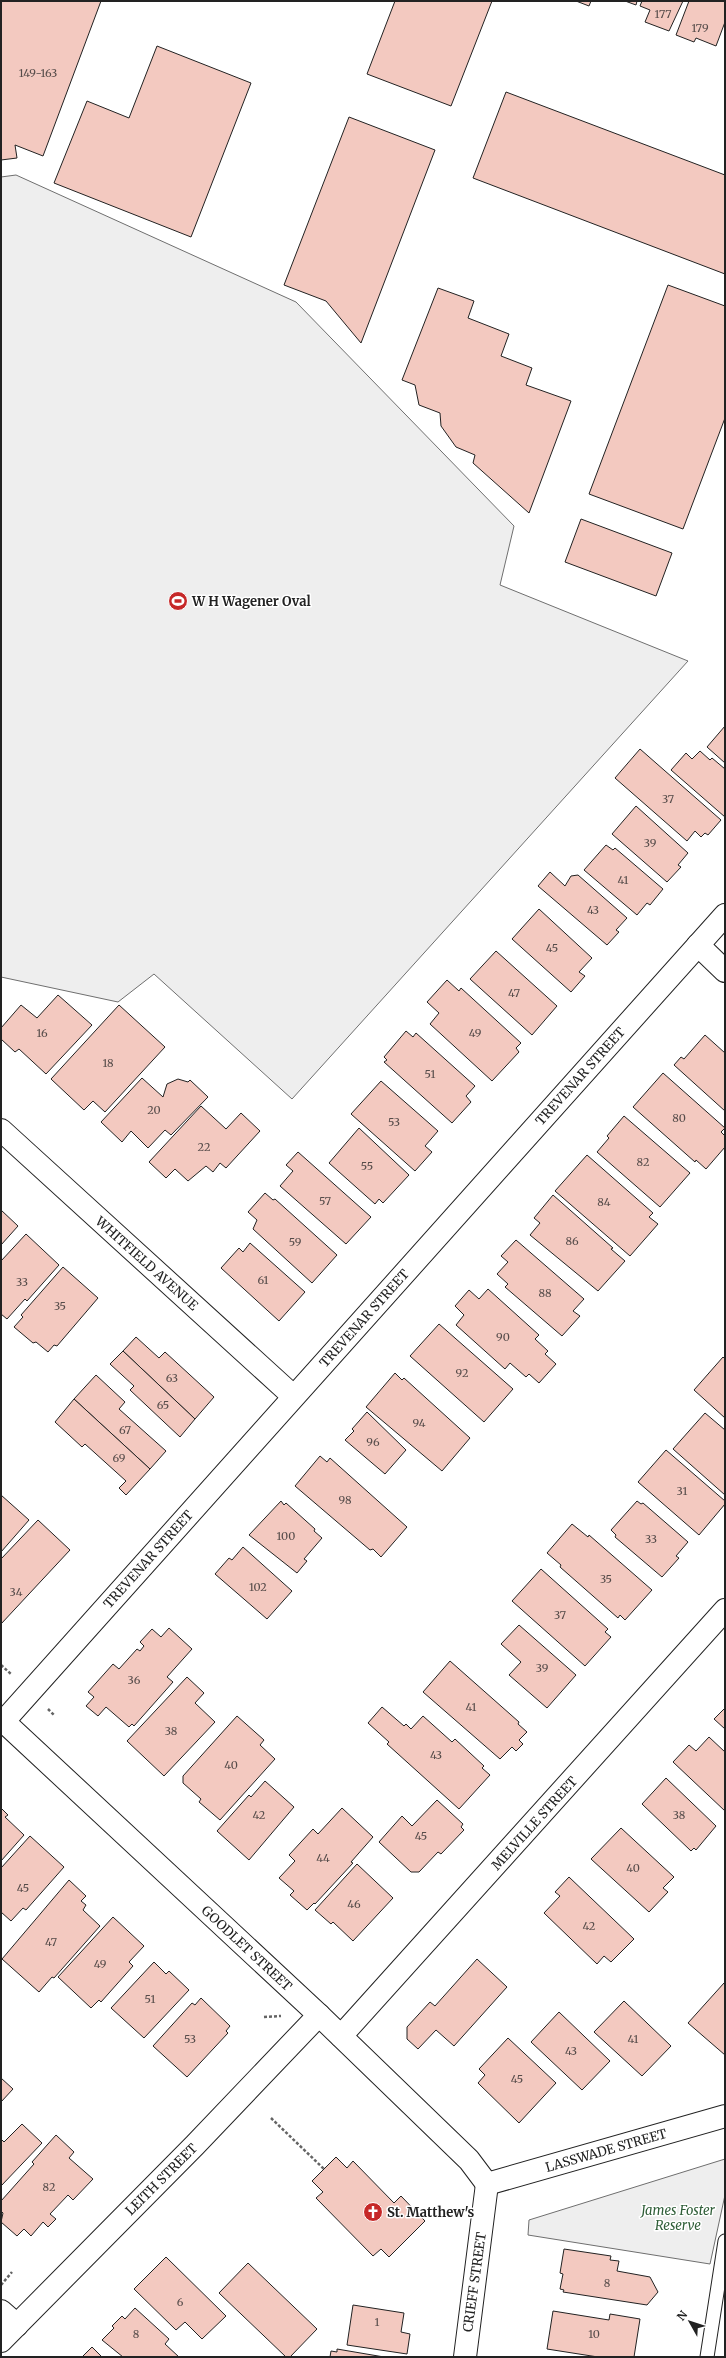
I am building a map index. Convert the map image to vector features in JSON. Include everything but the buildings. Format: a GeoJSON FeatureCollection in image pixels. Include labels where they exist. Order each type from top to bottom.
{"type":"FeatureCollection","features":[{"type":"Feature","properties":{"kind":"street","name":"TREVENAR STREET"},"geometry":{"type":"LineString","coordinates":[[2,1720],[725,915]]}},
{"type":"Feature","properties":{"kind":"street"},"geometry":{"type":"LineString","coordinates":[[698,945],[725,972]]}},
{"type":"Feature","properties":{"kind":"street","name":"WHITFIELD AVENUE"},"geometry":{"type":"LineString","coordinates":[[1,1130],[293,1396]]}},
{"type":"Feature","properties":{"kind":"street","name":"MELVILLE STREET"},"geometry":{"type":"LineString","coordinates":[[341,2036],[725,1610]]}},
{"type":"Feature","properties":{"kind":"street","name":"GOODLET STREET"},"geometry":{"type":"LineString","coordinates":[[2,1720],[341,2036],[469,2160],[486,2184]]}},
{"type":"Feature","properties":{"kind":"street","name":"LEITH STREET"},"geometry":{"type":"LineString","coordinates":[[1,2341],[319,2015]]}},
{"type":"Feature","properties":{"kind":"street","name":"LASSWADE STREET"},"geometry":{"type":"LineString","coordinates":[[486,2184],[725,2116]]}},
{"type":"Feature","properties":{"kind":"street","name":"CRIEFF STREET"},"geometry":{"type":"LineString","coordinates":[[464,2357],[486,2184]]}},
{"type":"Feature","properties":{"kind":"street"},"geometry":{"type":"LineString","coordinates":[[1,2311],[17,2325]]}},
{"type":"Feature","properties":{"kind":"lane"},"geometry":{"type":"LineString","coordinates":[[707,2357],[725,2241]]}},
{"type":"Feature","properties":{"kind":"path"},"geometry":{"type":"LineString","coordinates":[[271,2118],[324,2169]]}},
{"type":"Feature","properties":{"kind":"path"},"geometry":{"type":"LineString","coordinates":[[1,2285],[12,2272]]}},
{"type":"Feature","properties":{"kind":"green space"},"geometry":{"type":"Polygon","coordinates":[[[16,175],[296,302],[514,526],[500,585],[688,661],[292,1099],[154,974],[118,1002],[1,977],[1,177],[16,175]]]}},
{"type":"Feature","properties":{"kind":"green space","name":"James Foster Reserve"},"geometry":{"type":"Polygon","coordinates":[[[725,2159],[725,2195],[710,2264],[528,2235],[529,2220],[725,2159]]]}},
{"type":"Feature","properties":{"kind":"place","name":"W H Wagener Oval"},"geometry":{"type":"Point","coordinates":[178,601]}},
{"type":"Feature","properties":{"kind":"place","name":"St. Matthew's"},"geometry":{"type":"Point","coordinates":[373,2212]}}]}
